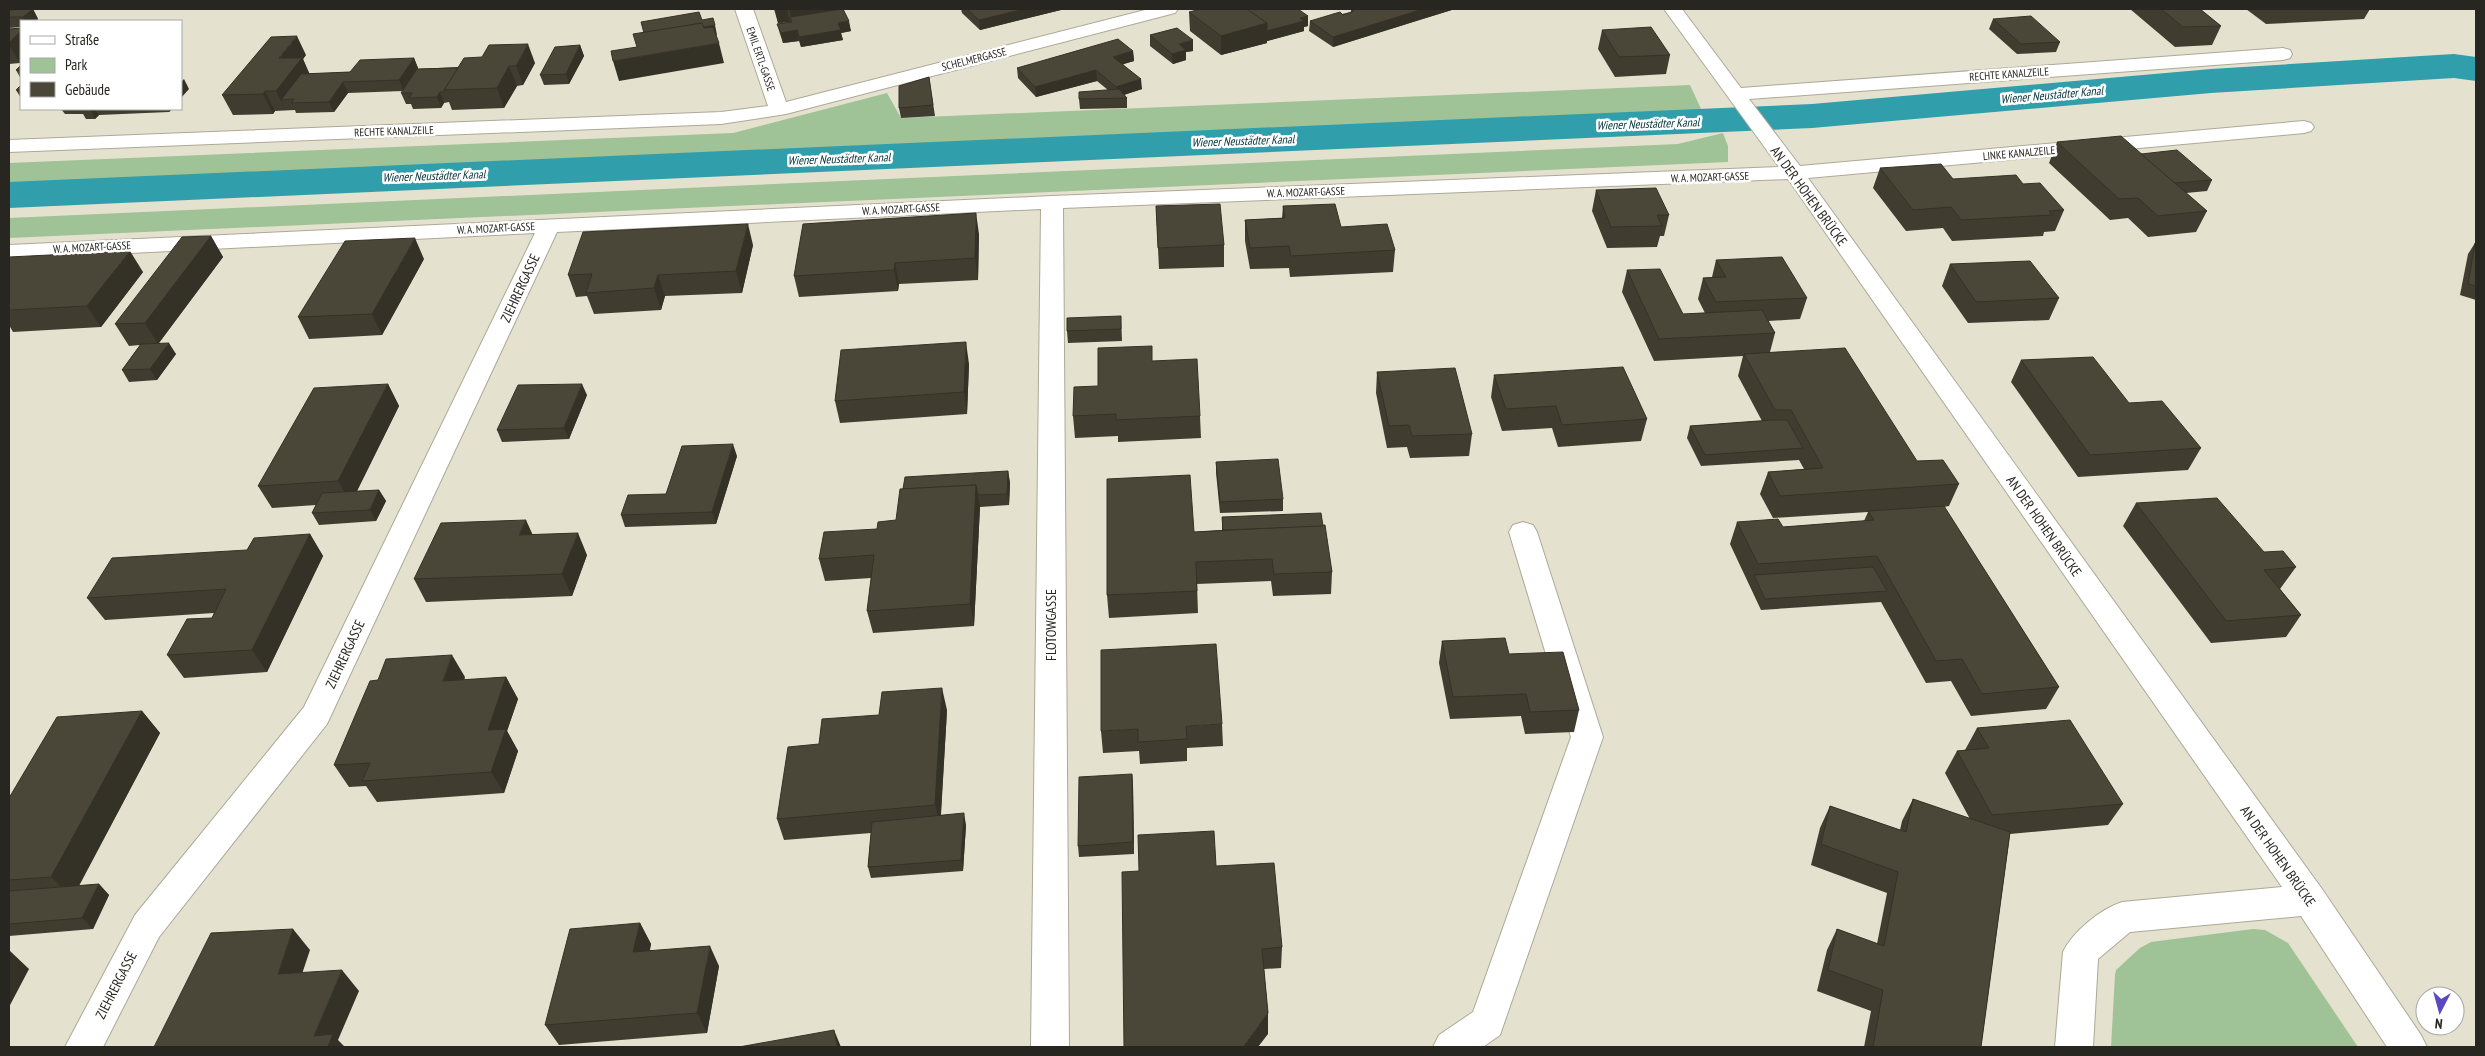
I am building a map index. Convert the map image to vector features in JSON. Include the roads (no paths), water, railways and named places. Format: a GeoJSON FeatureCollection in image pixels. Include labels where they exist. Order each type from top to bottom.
{"type":"FeatureCollection","features":[{"type":"Feature","properties":{"kind":"street","name":"EMIL ERTL-GASSE"},"geometry":{"type":"LineString","coordinates":[[744,9],[779,110]]}},
{"type":"Feature","properties":{"kind":"street","name":"SCHELMERGASSE"},"geometry":{"type":"LineString","coordinates":[[779,110],[1169,9]]}},
{"type":"Feature","properties":{"kind":"street","name":"AN DER HOHEN BRÜCKE"},"geometry":{"type":"LineString","coordinates":[[1673,9],[1787,164],[2310,900],[2408,1047]]}},
{"type":"Feature","properties":{"kind":"street","name":"RECHTE KANALZEILE"},"geometry":{"type":"LineString","coordinates":[[1737,97],[2283,54]]}},
{"type":"Feature","properties":{"kind":"street","name":"RECHTE KANALZEILE"},"geometry":{"type":"LineString","coordinates":[[9,146],[721,118],[779,110]]}},
{"type":"Feature","properties":{"kind":"street","name":"LINKE KANALZEILE"},"geometry":{"type":"LineString","coordinates":[[1787,164],[2304,127]]}},
{"type":"Feature","properties":{"kind":"street","name":"W. A. MOZART-GASSE"},"geometry":{"type":"LineString","coordinates":[[9,252],[1052,202],[1787,164]]}},
{"type":"Feature","properties":{"kind":"street","name":"FLOTOWGASSE"},"geometry":{"type":"LineString","coordinates":[[1050,1047],[1052,202]]}},
{"type":"Feature","properties":{"kind":"street","name":"ZIEHRERGASSE"},"geometry":{"type":"LineString","coordinates":[[84,1047],[147,926],[316,715],[550,225]]}},
{"type":"Feature","properties":{"kind":"street"},"geometry":{"type":"LineString","coordinates":[[1452,1047],[1486,1023],[1587,737],[1523,532]]}},
{"type":"Feature","properties":{"kind":"street"},"geometry":{"type":"LineString","coordinates":[[2074,1047],[2080,952],[2122,917],[2310,900]]}},
{"type":"Feature","properties":{"kind":"waterway","name":"Wiener Neustädter Kanal"},"geometry":{"type":"LineString","coordinates":[[9,195],[1812,116],[2211,81],[2454,66],[2476,69]]}}]}
